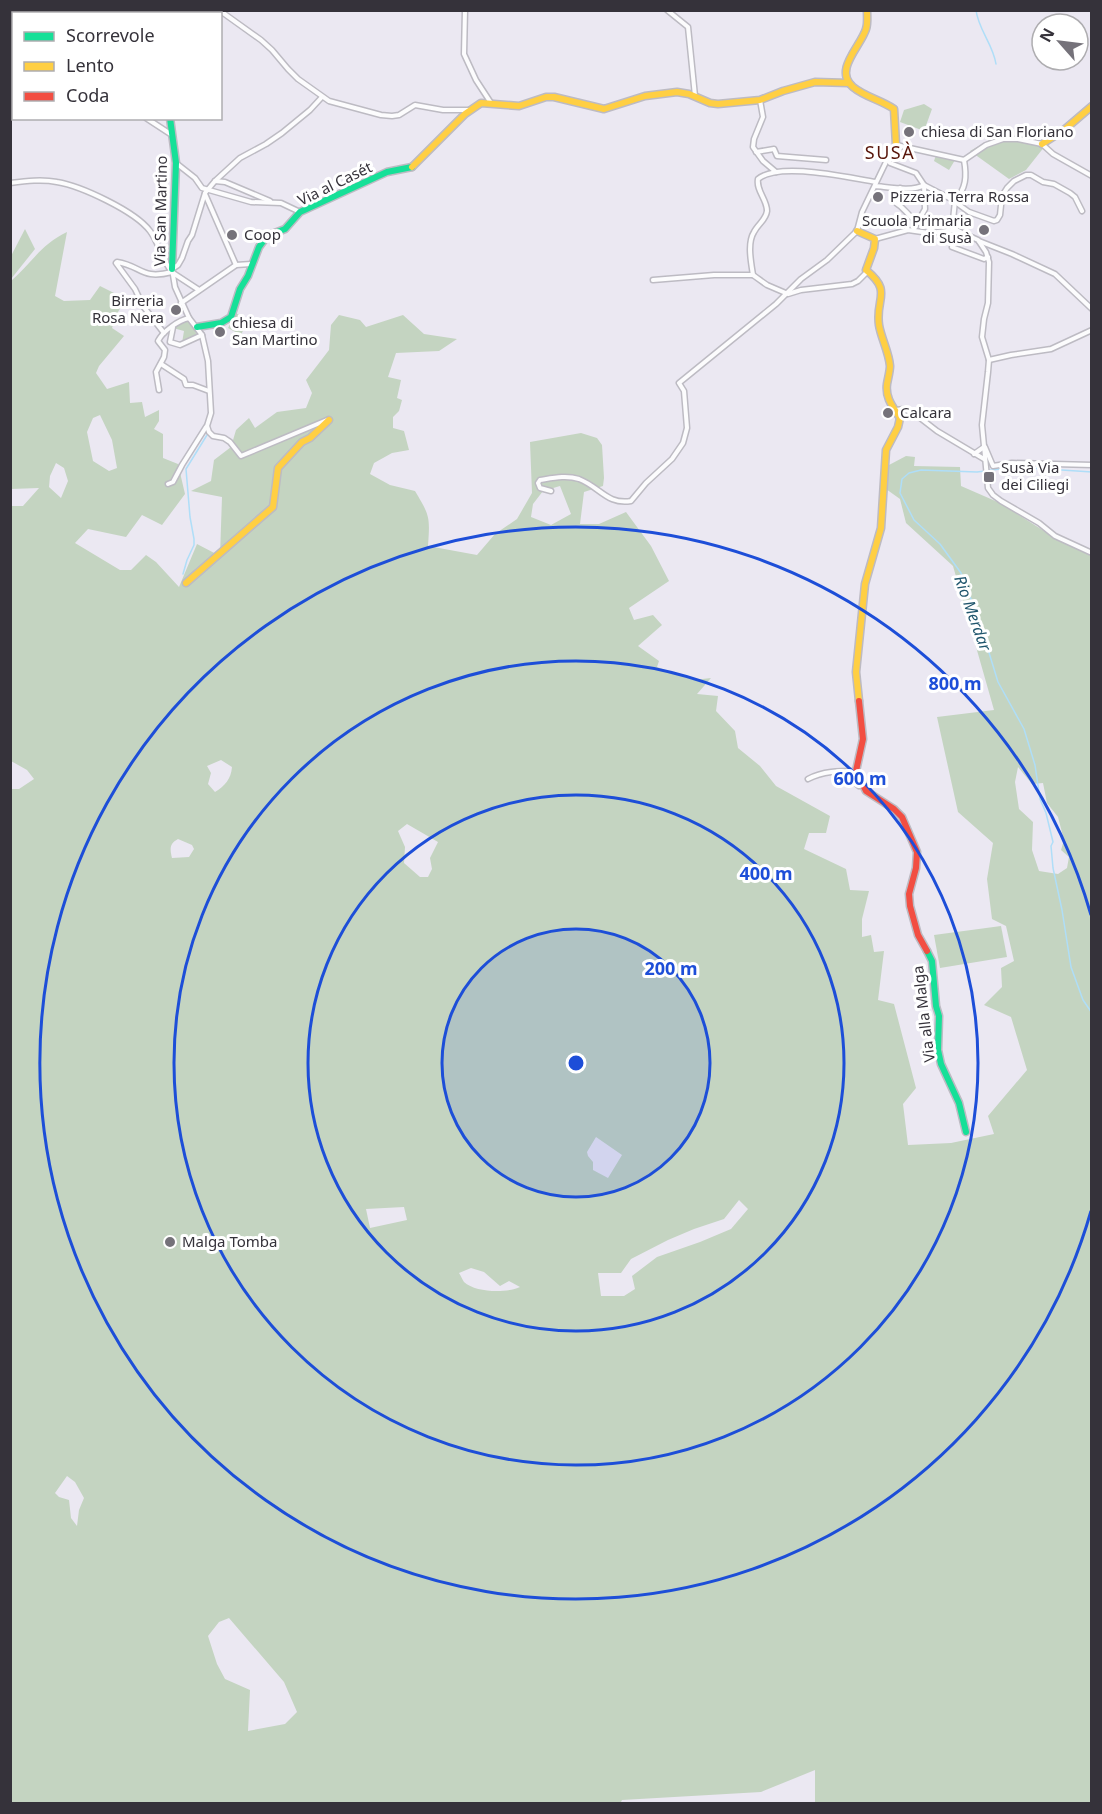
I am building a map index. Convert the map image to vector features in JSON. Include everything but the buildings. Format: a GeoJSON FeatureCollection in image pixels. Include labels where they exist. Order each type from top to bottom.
{"type":"FeatureCollection","features":[{"type":"Feature","properties":{"kind":"street"},"geometry":{"type":"LineString","coordinates":[[465,10],[464,54],[476,80],[491,103]]}},
{"type":"Feature","properties":{"kind":"street"},"geometry":{"type":"LineString","coordinates":[[667,10],[688,27],[695,96]]}},
{"type":"Feature","properties":{"kind":"street"},"geometry":{"type":"LineString","coordinates":[[551,491],[540,488],[538,483],[540,480],[570,477],[587,483],[614,501],[631,501],[646,483],[672,459],[683,442],[687,428],[684,391],[679,383],[776,304],[801,279],[827,260],[857,231],[862,212],[896,146],[894,109],[867,95],[849,83],[846,78],[848,62],[867,27],[867,10]]}},
{"type":"Feature","properties":{"kind":"street"},"geometry":{"type":"LineString","coordinates":[[222,12],[261,40],[293,74],[322,97],[381,115],[399,115],[415,105],[443,110],[470,110],[481,104],[491,103],[519,106],[546,97],[604,109],[661,93],[676,92],[718,104],[760,100],[815,82],[849,83]]}},
{"type":"Feature","properties":{"kind":"street"},"geometry":{"type":"LineString","coordinates":[[164,333],[116,263],[123,263],[150,275],[172,271],[182,258],[192,235],[206,191],[240,158],[282,133],[322,97]]}},
{"type":"Feature","properties":{"kind":"street"},"geometry":{"type":"LineString","coordinates":[[760,100],[763,117],[753,147],[763,161],[776,171]]}},
{"type":"Feature","properties":{"kind":"street"},"geometry":{"type":"LineString","coordinates":[[1042,144],[1064,130],[1092,106]]}},
{"type":"Feature","properties":{"kind":"street","name":"Via al Casét"},"geometry":{"type":"LineString","coordinates":[[197,327],[227,320],[233,313],[251,264],[267,236],[285,229],[300,212],[387,172],[412,167],[470,110]]}},
{"type":"Feature","properties":{"kind":"street"},"geometry":{"type":"LineString","coordinates":[[149,120],[172,135]]}},
{"type":"Feature","properties":{"kind":"street","name":"Via San Martino"},"geometry":{"type":"LineString","coordinates":[[170,120],[176,163],[172,271],[181,303],[202,335]]}},
{"type":"Feature","properties":{"kind":"street"},"geometry":{"type":"LineString","coordinates":[[896,146],[964,159],[976,150],[1003,139],[1018,139],[1042,144],[1053,154],[1092,176]]}},
{"type":"Feature","properties":{"kind":"street"},"geometry":{"type":"LineString","coordinates":[[756,152],[774,149],[777,156],[826,160]]}},
{"type":"Feature","properties":{"kind":"street"},"geometry":{"type":"LineString","coordinates":[[964,159],[966,183],[955,201],[953,220],[957,230],[952,247],[984,259],[988,257]]}},
{"type":"Feature","properties":{"kind":"street"},"geometry":{"type":"LineString","coordinates":[[888,160],[915,173],[924,185],[955,201],[969,212],[994,221],[1000,215],[1002,196],[1007,188],[1026,175],[1054,184],[1076,197],[1082,211]]}},
{"type":"Feature","properties":{"kind":"street"},"geometry":{"type":"LineString","coordinates":[[176,163],[195,178],[206,191],[251,202],[273,202]]}},
{"type":"Feature","properties":{"kind":"street"},"geometry":{"type":"LineString","coordinates":[[753,274],[751,240],[753,233],[767,213],[757,183],[761,176],[776,171],[800,171],[900,188],[920,188],[924,185]]}},
{"type":"Feature","properties":{"kind":"street"},"geometry":{"type":"LineString","coordinates":[[10,183],[29,180],[57,182],[92,193],[139,219],[151,232],[168,267],[199,290]]}},
{"type":"Feature","properties":{"kind":"street"},"geometry":{"type":"LineString","coordinates":[[215,181],[225,182],[246,193],[288,205],[300,212]]}},
{"type":"Feature","properties":{"kind":"street"},"geometry":{"type":"LineString","coordinates":[[914,228],[925,209],[924,185]]}},
{"type":"Feature","properties":{"kind":"street"},"geometry":{"type":"LineString","coordinates":[[900,188],[896,203],[907,210],[908,215],[914,219],[914,228]]}},
{"type":"Feature","properties":{"kind":"street"},"geometry":{"type":"LineString","coordinates":[[206,191],[236,265]]}},
{"type":"Feature","properties":{"kind":"street"},"geometry":{"type":"LineString","coordinates":[[857,231],[875,239],[914,228],[929,233],[957,230],[1054,274],[1092,309]]}},
{"type":"Feature","properties":{"kind":"street"},"geometry":{"type":"LineString","coordinates":[[653,280],[753,274],[767,285],[790,294],[801,290],[852,284],[867,272],[867,264],[875,239]]}},
{"type":"Feature","properties":{"kind":"street"},"geometry":{"type":"LineString","coordinates":[[978,240],[990,262],[982,337],[989,360],[982,414],[988,488],[1001,501],[1039,523],[1055,536],[1092,553]]}},
{"type":"Feature","properties":{"kind":"street"},"geometry":{"type":"LineString","coordinates":[[181,303],[236,265],[251,264]]}},
{"type":"Feature","properties":{"kind":"street"},"geometry":{"type":"LineString","coordinates":[[866,791],[856,771],[863,739],[855,672],[865,584],[881,528],[886,450],[900,422],[886,392],[890,366],[879,326],[878,314],[882,292],[877,279],[867,272]]}},
{"type":"Feature","properties":{"kind":"street"},"geometry":{"type":"LineString","coordinates":[[159,390],[156,372],[165,350],[158,341],[164,333],[182,319],[189,318]]}},
{"type":"Feature","properties":{"kind":"street"},"geometry":{"type":"LineString","coordinates":[[168,484],[173,482],[207,426],[211,413],[208,361],[202,335],[180,345],[170,342],[173,327]]}},
{"type":"Feature","properties":{"kind":"street"},"geometry":{"type":"LineString","coordinates":[[989,360],[1052,348],[1092,330]]}},
{"type":"Feature","properties":{"kind":"street"},"geometry":{"type":"LineString","coordinates":[[160,364],[184,380],[186,386],[209,391]]}},
{"type":"Feature","properties":{"kind":"street"},"geometry":{"type":"LineString","coordinates":[[896,410],[904,409],[915,414],[937,431],[985,459]]}},
{"type":"Feature","properties":{"kind":"street"},"geometry":{"type":"LineString","coordinates":[[207,426],[213,436],[230,442],[241,456],[329,420]]}},
{"type":"Feature","properties":{"kind":"street"},"geometry":{"type":"LineString","coordinates":[[186,583],[273,507],[278,468],[302,441],[310,438],[329,420]]}},
{"type":"Feature","properties":{"kind":"street"},"geometry":{"type":"LineString","coordinates":[[974,454],[984,445]]}},
{"type":"Feature","properties":{"kind":"street"},"geometry":{"type":"LineString","coordinates":[[984,445],[993,466],[1012,463],[1092,465]]}},
{"type":"Feature","properties":{"kind":"street"},"geometry":{"type":"LineString","coordinates":[[808,779],[832,771],[856,771]]}},
{"type":"Feature","properties":{"kind":"street"},"geometry":{"type":"LineString","coordinates":[[842,771],[859,786]]}},
{"type":"Feature","properties":{"kind":"street","name":"Via alla Malga"},"geometry":{"type":"LineString","coordinates":[[859,786],[894,809],[902,818],[917,852],[916,868],[909,894],[910,906],[918,935],[932,961],[939,1016],[941,1064],[959,1103],[966,1132]]}},
{"type":"Feature","properties":{"kind":"green space"},"geometry":{"type":"Polygon","coordinates":[[[924,104],[932,109],[924,131],[900,122],[904,110],[924,104]]]}},
{"type":"Feature","properties":{"kind":"green space"},"geometry":{"type":"Polygon","coordinates":[[[1009,135],[1045,146],[1026,170],[1009,179],[970,151],[993,138],[1009,135]]]}},
{"type":"Feature","properties":{"kind":"green space"},"geometry":{"type":"Polygon","coordinates":[[[936,155],[955,160],[949,170],[934,161],[936,155]]]}},
{"type":"Feature","properties":{"kind":"green space"},"geometry":{"type":"Polygon","coordinates":[[[25,229],[35,249],[11,279],[11,256],[25,229]]]}},
{"type":"Feature","properties":{"kind":"green space"},"geometry":{"type":"Polygon","coordinates":[[[67,232],[55,296],[64,301],[90,300],[100,286],[126,299],[112,328],[124,336],[99,366],[96,373],[107,389],[129,382],[130,403],[142,402],[145,417],[159,410],[159,421],[154,429],[163,434],[163,458],[178,464],[185,494],[162,525],[142,515],[126,537],[88,529],[75,543],[120,570],[131,570],[146,555],[156,562],[179,587],[197,544],[220,556],[222,497],[191,491],[211,481],[214,460],[231,447],[236,430],[249,418],[255,428],[277,412],[306,408],[312,393],[306,380],[329,350],[331,325],[339,315],[360,320],[366,327],[403,315],[424,334],[457,339],[439,351],[396,353],[388,377],[401,380],[397,398],[402,400],[399,411],[393,417],[393,428],[404,431],[409,450],[392,453],[374,463],[370,474],[390,485],[415,491],[428,517],[428,546],[477,555],[495,534],[517,519],[532,493],[530,442],[581,433],[597,438],[602,445],[603,486],[584,492],[580,524],[599,524],[626,512],[651,546],[669,581],[629,608],[634,620],[653,615],[662,625],[638,646],[659,661],[657,667],[694,680],[711,678],[697,694],[718,696],[716,711],[735,731],[738,748],[760,766],[776,786],[830,816],[826,833],[809,833],[804,849],[846,869],[850,890],[869,891],[862,919],[862,937],[871,935],[874,952],[884,951],[878,1000],[894,1004],[916,1088],[903,1104],[908,1145],[951,1143],[994,1134],[988,1116],[1027,1070],[1011,1017],[984,1005],[1002,987],[1001,968],[1014,961],[1006,926],[992,919],[987,879],[993,843],[958,812],[937,717],[994,710],[953,566],[906,523],[900,499],[886,489],[889,465],[906,456],[915,457],[914,466],[960,467],[961,486],[1000,503],[1052,536],[1091,556],[1091,1803],[815,1803],[815,1770],[761,1792],[622,1800],[620,1804],[11,1803],[10,789],[19,789],[34,779],[27,770],[11,761],[10,506],[23,506],[39,488],[11,489],[11,281],[43,248],[67,232]],[[100,415],[93,418],[87,432],[93,461],[109,471],[117,468],[112,440],[100,415]],[[56,463],[50,476],[49,487],[61,498],[68,481],[64,468],[56,463]],[[560,486],[543,491],[533,504],[531,517],[551,525],[571,514],[560,486]],[[221,760],[207,766],[211,773],[208,784],[215,792],[219,790],[229,779],[232,767],[221,760]],[[1018,767],[1015,782],[1019,809],[1033,822],[1032,850],[1039,871],[1058,874],[1067,868],[1069,857],[1061,850],[1064,840],[1058,817],[1047,803],[1043,783],[1032,784],[1018,767]],[[407,824],[398,831],[405,847],[404,863],[420,877],[428,877],[432,869],[430,858],[438,842],[407,824]],[[178,839],[173,843],[172,858],[189,857],[194,849],[192,845],[178,839]],[[596,1137],[587,1152],[593,1162],[593,1170],[608,1178],[622,1155],[596,1137]],[[739,1200],[724,1219],[668,1240],[631,1259],[621,1273],[598,1273],[601,1296],[624,1296],[635,1289],[632,1276],[657,1257],[731,1229],[748,1209],[739,1200]],[[404,1207],[366,1209],[370,1228],[407,1220],[404,1207]],[[471,1268],[459,1273],[469,1286],[484,1290],[500,1291],[520,1287],[509,1281],[500,1286],[484,1272],[471,1268]],[[67,1476],[55,1493],[69,1500],[71,1518],[77,1526],[79,1510],[84,1498],[75,1482],[67,1476]],[[229,1618],[219,1622],[208,1636],[217,1664],[225,1679],[250,1690],[248,1731],[285,1724],[297,1712],[284,1682],[229,1618]]]}},
{"type":"Feature","properties":{"kind":"green space"},"geometry":{"type":"Polygon","coordinates":[[[236,313],[248,320],[241,335],[228,328],[236,313]]]}},
{"type":"Feature","properties":{"kind":"green space"},"geometry":{"type":"Polygon","coordinates":[[[187,318],[198,336],[182,343],[184,331],[173,328],[187,318]]]}},
{"type":"Feature","properties":{"kind":"green space"},"geometry":{"type":"Polygon","coordinates":[[[1001,926],[1007,957],[940,968],[934,935],[1001,926]]]}},
{"type":"Feature","properties":{"kind":"waterway"},"geometry":{"type":"LineString","coordinates":[[976,10],[996,64]]}},
{"type":"Feature","properties":{"kind":"waterway"},"geometry":{"type":"LineString","coordinates":[[183,574],[194,545],[186,469],[207,435]]}},
{"type":"Feature","properties":{"kind":"waterway","name":"Rio Merdar"},"geometry":{"type":"LineString","coordinates":[[1092,472],[1015,467],[977,472],[921,470],[909,473],[902,479],[900,493],[914,520],[940,544],[961,573],[979,620],[998,682],[1024,729],[1035,765],[1040,799],[1053,842],[1051,846],[1053,868],[1071,967],[1083,1000],[1092,1013]]}},
{"type":"Feature","properties":{"kind":"traffic: fast"},"geometry":{"type":"LineString","coordinates":[[170,120],[176,163],[172,269]]}},
{"type":"Feature","properties":{"kind":"traffic: fast"},"geometry":{"type":"LineString","coordinates":[[197,327],[221,323],[231,317],[240,289],[248,276],[259,247],[267,236],[285,229],[300,212],[387,172],[412,167]]}},
{"type":"Feature","properties":{"kind":"traffic: fast"},"geometry":{"type":"LineString","coordinates":[[927,951],[932,961],[939,1016],[938,1050],[941,1064],[959,1103],[966,1132]]}},
{"type":"Feature","properties":{"kind":"traffic: slow"},"geometry":{"type":"LineString","coordinates":[[867,10],[866,29],[850,58],[846,73],[853,87],[894,109],[896,145]]}},
{"type":"Feature","properties":{"kind":"traffic: slow"},"geometry":{"type":"LineString","coordinates":[[412,167],[465,114],[481,103],[519,106],[546,97],[554,97],[604,109],[645,96],[677,92],[718,104],[760,100],[815,82],[849,83]]}},
{"type":"Feature","properties":{"kind":"traffic: slow"},"geometry":{"type":"LineString","coordinates":[[1042,144],[1064,130],[1092,106]]}},
{"type":"Feature","properties":{"kind":"traffic: slow"},"geometry":{"type":"LineString","coordinates":[[857,231],[875,239],[866,270],[879,284],[881,290],[879,325],[890,366],[887,394],[900,418],[886,450],[881,528],[865,584],[856,672],[859,701]]}},
{"type":"Feature","properties":{"kind":"traffic: slow"},"geometry":{"type":"LineString","coordinates":[[186,583],[273,507],[278,468],[302,442],[310,438],[329,420]]}},
{"type":"Feature","properties":{"kind":"traffic: jam"},"geometry":{"type":"LineString","coordinates":[[859,701],[863,739],[856,771],[866,791],[894,809],[902,817],[917,852],[916,868],[909,894],[910,906],[918,935],[927,951]]}},
{"type":"Feature","properties":{"kind":"place","name":"chiesa di San Floriano"},"geometry":{"type":"Point","coordinates":[909,132]}},
{"type":"Feature","properties":{"kind":"place","name":"Pizzeria Terra Rossa"},"geometry":{"type":"Point","coordinates":[878,197]}},
{"type":"Feature","properties":{"kind":"place","name":"Scuola Primaria di Susà"},"geometry":{"type":"Point","coordinates":[984,230]}},
{"type":"Feature","properties":{"kind":"place","name":"Coop"},"geometry":{"type":"Point","coordinates":[232,235]}},
{"type":"Feature","properties":{"kind":"place","name":"Birreria Rosa Nera"},"geometry":{"type":"Point","coordinates":[176,310]}},
{"type":"Feature","properties":{"kind":"place","name":"chiesa di San Martino"},"geometry":{"type":"Point","coordinates":[220,332]}},
{"type":"Feature","properties":{"kind":"place","name":"Calcara"},"geometry":{"type":"Point","coordinates":[888,413]}},
{"type":"Feature","properties":{"kind":"place","name":"Susà Via dei Ciliegi"},"geometry":{"type":"Point","coordinates":[989,477]}},
{"type":"Feature","properties":{"kind":"place","name":"Malga Tomba"},"geometry":{"type":"Point","coordinates":[170,1242]}},
{"type":"Feature","properties":{"kind":"district","name":"SUSÀ"},"geometry":{"type":"Point","coordinates":[890,153]}}]}
